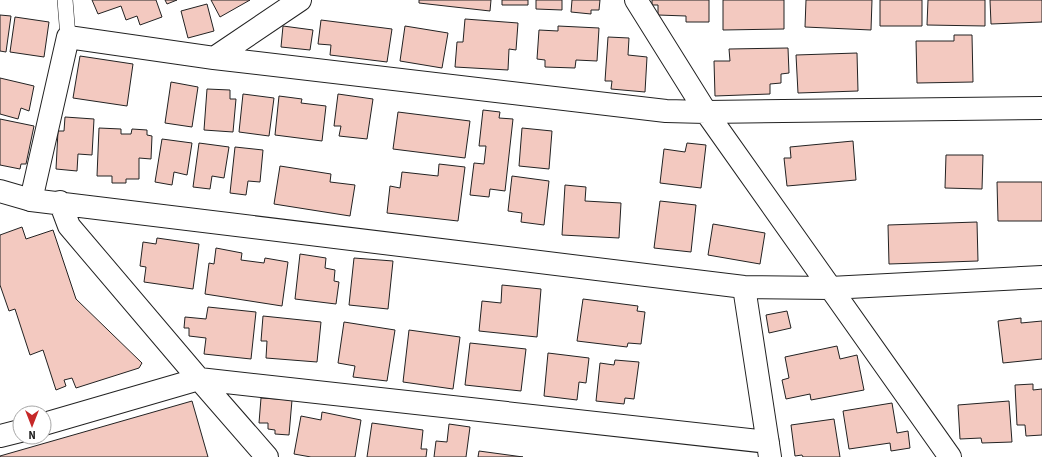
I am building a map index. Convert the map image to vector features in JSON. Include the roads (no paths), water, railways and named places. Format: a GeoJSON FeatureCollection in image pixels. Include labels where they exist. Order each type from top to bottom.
{"type":"FeatureCollection","features":[{"type":"Feature","properties":{"kind":"street"},"geometry":{"type":"LineString","coordinates":[[636,0],[706,112],[950,457]]}},
{"type":"Feature","properties":{"kind":"street"},"geometry":{"type":"LineString","coordinates":[[214,58],[292,2]]}},
{"type":"Feature","properties":{"kind":"street"},"geometry":{"type":"LineString","coordinates":[[31,200],[68,37],[214,58],[666,110],[706,112],[1042,108]]}},
{"type":"Feature","properties":{"kind":"street"},"geometry":{"type":"LineString","coordinates":[[0,192],[31,200],[60,202],[744,288],[830,288],[1042,277]]}},
{"type":"Feature","properties":{"kind":"street"},"geometry":{"type":"LineString","coordinates":[[60,202],[69,226],[267,457]]}},
{"type":"Feature","properties":{"kind":"street"},"geometry":{"type":"LineString","coordinates":[[52,422],[199,379],[769,449],[744,288]]}},
{"type":"Feature","properties":{"kind":"street"},"geometry":{"type":"LineString","coordinates":[[0,436],[12,433]]}},
{"type":"Feature","properties":{"kind":"lane"},"geometry":{"type":"LineString","coordinates":[[65,0],[68,37]]}}]}
